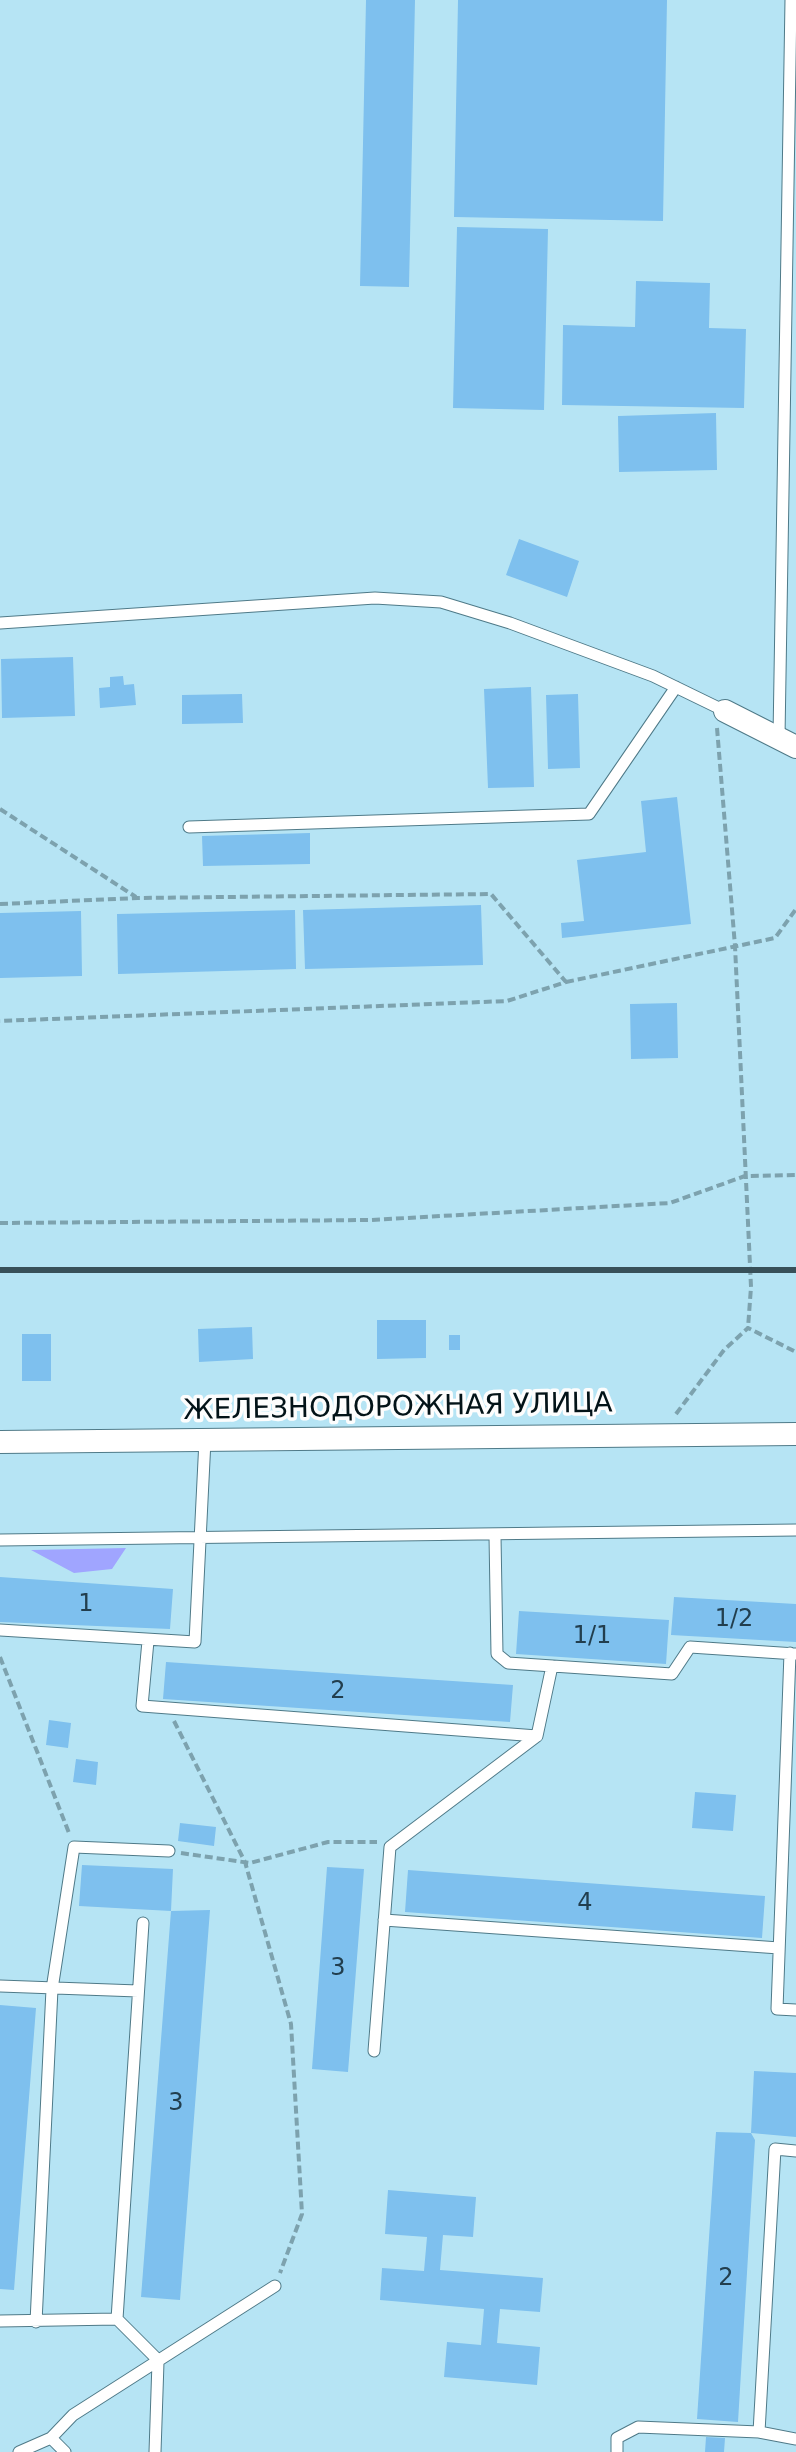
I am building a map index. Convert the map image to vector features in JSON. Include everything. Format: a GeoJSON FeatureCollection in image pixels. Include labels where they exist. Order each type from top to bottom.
{"type":"FeatureCollection","features":[{"type":"Feature","properties":{"kind":"street"},"geometry":{"type":"LineString","coordinates":[[720,708],[787,742]]}},
{"type":"Feature","properties":{"kind":"street","name":"ЖЕЛЕЗНОДОРОЖНАЯ УЛИЦА"},"geometry":{"type":"LineString","coordinates":[[0,1442],[796,1434]]}},
{"type":"Feature","properties":{"kind":"lane"},"geometry":{"type":"LineString","coordinates":[[787,742],[791,0]]}},
{"type":"Feature","properties":{"kind":"lane"},"geometry":{"type":"LineString","coordinates":[[0,623],[375,598],[441,602],[510,623],[676,687],[720,708]]}},
{"type":"Feature","properties":{"kind":"lane"},"geometry":{"type":"LineString","coordinates":[[189,827],[589,814],[676,687]]}},
{"type":"Feature","properties":{"kind":"lane"},"geometry":{"type":"LineString","coordinates":[[0,1630],[195,1642],[205,1440]]}},
{"type":"Feature","properties":{"kind":"lane"},"geometry":{"type":"LineString","coordinates":[[0,1540],[796,1530]]}},
{"type":"Feature","properties":{"kind":"lane"},"geometry":{"type":"LineString","coordinates":[[495,1536],[493,1573],[497,1654],[508,1663],[672,1674],[690,1647],[793,1653],[777,2009],[796,2010]]}},
{"type":"Feature","properties":{"kind":"lane"},"geometry":{"type":"LineString","coordinates":[[148,1641],[142,1706],[537,1736]]}},
{"type":"Feature","properties":{"kind":"lane"},"geometry":{"type":"LineString","coordinates":[[374,2051],[390,1847],[537,1736],[552,1666]]}},
{"type":"Feature","properties":{"kind":"lane"},"geometry":{"type":"LineString","coordinates":[[36,2322],[52,1989],[74,1847],[169,1851]]}},
{"type":"Feature","properties":{"kind":"lane"},"geometry":{"type":"LineString","coordinates":[[384,1920],[779,1948]]}},
{"type":"Feature","properties":{"kind":"lane"},"geometry":{"type":"LineString","coordinates":[[117,2319],[143,1923]]}},
{"type":"Feature","properties":{"kind":"lane"},"geometry":{"type":"LineString","coordinates":[[0,1986],[138,1991]]}},
{"type":"Feature","properties":{"kind":"lane"},"geometry":{"type":"LineString","coordinates":[[759,2432],[775,2149],[796,2151]]}},
{"type":"Feature","properties":{"kind":"lane"},"geometry":{"type":"LineString","coordinates":[[19,2452],[51,2438],[73,2415],[275,2286]]}},
{"type":"Feature","properties":{"kind":"lane"},"geometry":{"type":"LineString","coordinates":[[0,2321],[117,2319],[158,2361],[155,2452]]}},
{"type":"Feature","properties":{"kind":"lane"},"geometry":{"type":"LineString","coordinates":[[617,2452],[617,2438],[638,2427],[759,2432],[796,2439]]}},
{"type":"Feature","properties":{"kind":"lane"},"geometry":{"type":"LineString","coordinates":[[51,2438],[65,2452]]}},
{"type":"Feature","properties":{"kind":"path"},"geometry":{"type":"LineString","coordinates":[[660,1435],[724,1350],[748,1328],[751,1287],[720,708]]}},
{"type":"Feature","properties":{"kind":"path"},"geometry":{"type":"LineString","coordinates":[[0,809],[138,898]]}},
{"type":"Feature","properties":{"kind":"path"},"geometry":{"type":"LineString","coordinates":[[0,904],[138,898],[491,894],[566,982]]}},
{"type":"Feature","properties":{"kind":"path"},"geometry":{"type":"LineString","coordinates":[[0,1021],[507,1001],[566,982],[775,938],[796,909]]}},
{"type":"Feature","properties":{"kind":"path"},"geometry":{"type":"LineString","coordinates":[[0,1223],[371,1220],[654,1204],[670,1203],[745,1176],[796,1175]]}},
{"type":"Feature","properties":{"kind":"path"},"geometry":{"type":"LineString","coordinates":[[748,1328],[796,1352]]}},
{"type":"Feature","properties":{"kind":"path"},"geometry":{"type":"LineString","coordinates":[[0,1657],[74,1847]]}},
{"type":"Feature","properties":{"kind":"path"},"geometry":{"type":"LineString","coordinates":[[168,1708],[245,1862],[291,2024],[302,2214],[275,2286]]}},
{"type":"Feature","properties":{"kind":"path"},"geometry":{"type":"LineString","coordinates":[[169,1851],[245,1862],[328,1842],[395,1842]]}},
{"type":"Feature","properties":{"kind":"shaded area"},"geometry":{"type":"Polygon","coordinates":[[[126,1548],[112,1569],[74,1573],[31,1550],[126,1548]]]}},
{"type":"Feature","properties":{"kind":"building"},"geometry":{"type":"Polygon","coordinates":[[[366,0],[415,0],[409,287],[360,286],[366,0]]]}},
{"type":"Feature","properties":{"kind":"building"},"geometry":{"type":"Polygon","coordinates":[[[458,0],[667,0],[663,221],[454,217],[458,0]]]}},
{"type":"Feature","properties":{"kind":"building"},"geometry":{"type":"Polygon","coordinates":[[[457,227],[548,229],[544,410],[453,408],[457,227]]]}},
{"type":"Feature","properties":{"kind":"building"},"geometry":{"type":"Polygon","coordinates":[[[636,281],[710,283],[709,328],[746,329],[744,408],[562,405],[563,325],[635,327],[636,281]]]}},
{"type":"Feature","properties":{"kind":"building"},"geometry":{"type":"Polygon","coordinates":[[[716,413],[717,470],[619,472],[618,416],[716,413]]]}},
{"type":"Feature","properties":{"kind":"building"},"geometry":{"type":"Polygon","coordinates":[[[519,539],[579,561],[567,597],[506,575],[519,539]]]}},
{"type":"Feature","properties":{"kind":"building"},"geometry":{"type":"Polygon","coordinates":[[[73,657],[75,716],[2,718],[1,659],[73,657]]]}},
{"type":"Feature","properties":{"kind":"building"},"geometry":{"type":"Polygon","coordinates":[[[123,676],[124,685],[134,684],[136,705],[100,708],[99,688],[110,687],[110,677],[123,676]]]}},
{"type":"Feature","properties":{"kind":"building"},"geometry":{"type":"Polygon","coordinates":[[[531,687],[534,787],[488,788],[484,689],[531,687]]]}},
{"type":"Feature","properties":{"kind":"building"},"geometry":{"type":"Polygon","coordinates":[[[242,694],[243,723],[182,724],[182,695],[242,694]]]}},
{"type":"Feature","properties":{"kind":"building"},"geometry":{"type":"Polygon","coordinates":[[[578,694],[580,768],[548,769],[546,695],[578,694]]]}},
{"type":"Feature","properties":{"kind":"building"},"geometry":{"type":"Polygon","coordinates":[[[677,797],[691,924],[562,938],[561,923],[584,921],[577,860],[646,852],[641,801],[677,797]]]}},
{"type":"Feature","properties":{"kind":"building"},"geometry":{"type":"Polygon","coordinates":[[[310,833],[310,864],[203,866],[202,836],[310,833]]]}},
{"type":"Feature","properties":{"kind":"building"},"geometry":{"type":"Polygon","coordinates":[[[481,905],[483,965],[305,969],[303,910],[481,905]]]}},
{"type":"Feature","properties":{"kind":"building"},"geometry":{"type":"Polygon","coordinates":[[[295,910],[296,969],[118,974],[117,914],[295,910]]]}},
{"type":"Feature","properties":{"kind":"building"},"geometry":{"type":"Polygon","coordinates":[[[81,911],[82,976],[0,978],[0,913],[81,911]]]}},
{"type":"Feature","properties":{"kind":"building"},"geometry":{"type":"Polygon","coordinates":[[[677,1003],[678,1058],[631,1059],[630,1004],[677,1003]]]}},
{"type":"Feature","properties":{"kind":"building"},"geometry":{"type":"Polygon","coordinates":[[[377,1320],[426,1320],[426,1358],[377,1359],[377,1320]]]}},
{"type":"Feature","properties":{"kind":"building"},"geometry":{"type":"Polygon","coordinates":[[[252,1327],[253,1359],[199,1362],[198,1329],[252,1327]]]}},
{"type":"Feature","properties":{"kind":"building"},"geometry":{"type":"Polygon","coordinates":[[[22,1334],[51,1334],[51,1381],[22,1381],[22,1334]]]}},
{"type":"Feature","properties":{"kind":"building"},"geometry":{"type":"Polygon","coordinates":[[[449,1335],[460,1335],[460,1350],[449,1350],[449,1335]]]}},
{"type":"Feature","properties":{"kind":"building"},"geometry":{"type":"Polygon","coordinates":[[[0,1577],[173,1589],[170,1629],[0,1622],[0,1577]]]}},
{"type":"Feature","properties":{"kind":"building"},"geometry":{"type":"Polygon","coordinates":[[[674,1597],[796,1604],[796,1642],[671,1635],[674,1597]]]}},
{"type":"Feature","properties":{"kind":"building"},"geometry":{"type":"Polygon","coordinates":[[[519,1611],[669,1620],[666,1664],[516,1654],[519,1611]]]}},
{"type":"Feature","properties":{"kind":"building"},"geometry":{"type":"Polygon","coordinates":[[[166,1662],[513,1685],[510,1722],[163,1699],[166,1662]]]}},
{"type":"Feature","properties":{"kind":"building"},"geometry":{"type":"Polygon","coordinates":[[[49,1720],[71,1723],[68,1748],[46,1745],[49,1720]]]}},
{"type":"Feature","properties":{"kind":"building"},"geometry":{"type":"Polygon","coordinates":[[[76,1759],[98,1762],[96,1785],[73,1782],[76,1759]]]}},
{"type":"Feature","properties":{"kind":"building"},"geometry":{"type":"Polygon","coordinates":[[[695,1792],[736,1795],[733,1831],[692,1828],[695,1792]]]}},
{"type":"Feature","properties":{"kind":"building"},"geometry":{"type":"Polygon","coordinates":[[[180,1823],[216,1827],[214,1846],[178,1841],[180,1823]]]}},
{"type":"Feature","properties":{"kind":"building"},"geometry":{"type":"Polygon","coordinates":[[[82,1865],[173,1869],[171,1911],[79,1906],[82,1865]]]}},
{"type":"Feature","properties":{"kind":"building"},"geometry":{"type":"Polygon","coordinates":[[[327,1867],[364,1869],[348,2072],[312,2069],[327,1867]]]}},
{"type":"Feature","properties":{"kind":"building"},"geometry":{"type":"Polygon","coordinates":[[[408,1870],[765,1896],[762,1938],[405,1912],[408,1870]]]}},
{"type":"Feature","properties":{"kind":"building"},"geometry":{"type":"Polygon","coordinates":[[[210,1910],[180,2300],[141,2297],[171,1911],[210,1910]]]}},
{"type":"Feature","properties":{"kind":"building"},"geometry":{"type":"Polygon","coordinates":[[[0,2005],[36,2008],[14,2290],[0,2289],[0,2005]]]}},
{"type":"Feature","properties":{"kind":"building"},"geometry":{"type":"Polygon","coordinates":[[[754,2071],[796,2073],[796,2137],[751,2133],[754,2071]]]}},
{"type":"Feature","properties":{"kind":"building"},"geometry":{"type":"Polygon","coordinates":[[[716,2132],[751,2133],[755,2140],[738,2422],[697,2419],[716,2132]]]}},
{"type":"Feature","properties":{"kind":"building"},"geometry":{"type":"Polygon","coordinates":[[[388,2190],[476,2197],[473,2237],[443,2235],[440,2270],[543,2278],[540,2312],[500,2309],[497,2343],[540,2347],[537,2385],[444,2377],[447,2342],[481,2345],[484,2309],[380,2300],[382,2268],[424,2271],[427,2237],[385,2234],[388,2190]]]}},
{"type":"Feature","properties":{"kind":"building"},"geometry":{"type":"Polygon","coordinates":[[[706,2437],[725,2438],[724,2452],[705,2452],[706,2437]]]}},
{"type":"Feature","properties":{"kind":"railway"},"geometry":{"type":"LineString","coordinates":[[0,1270],[796,1270]]}}]}
